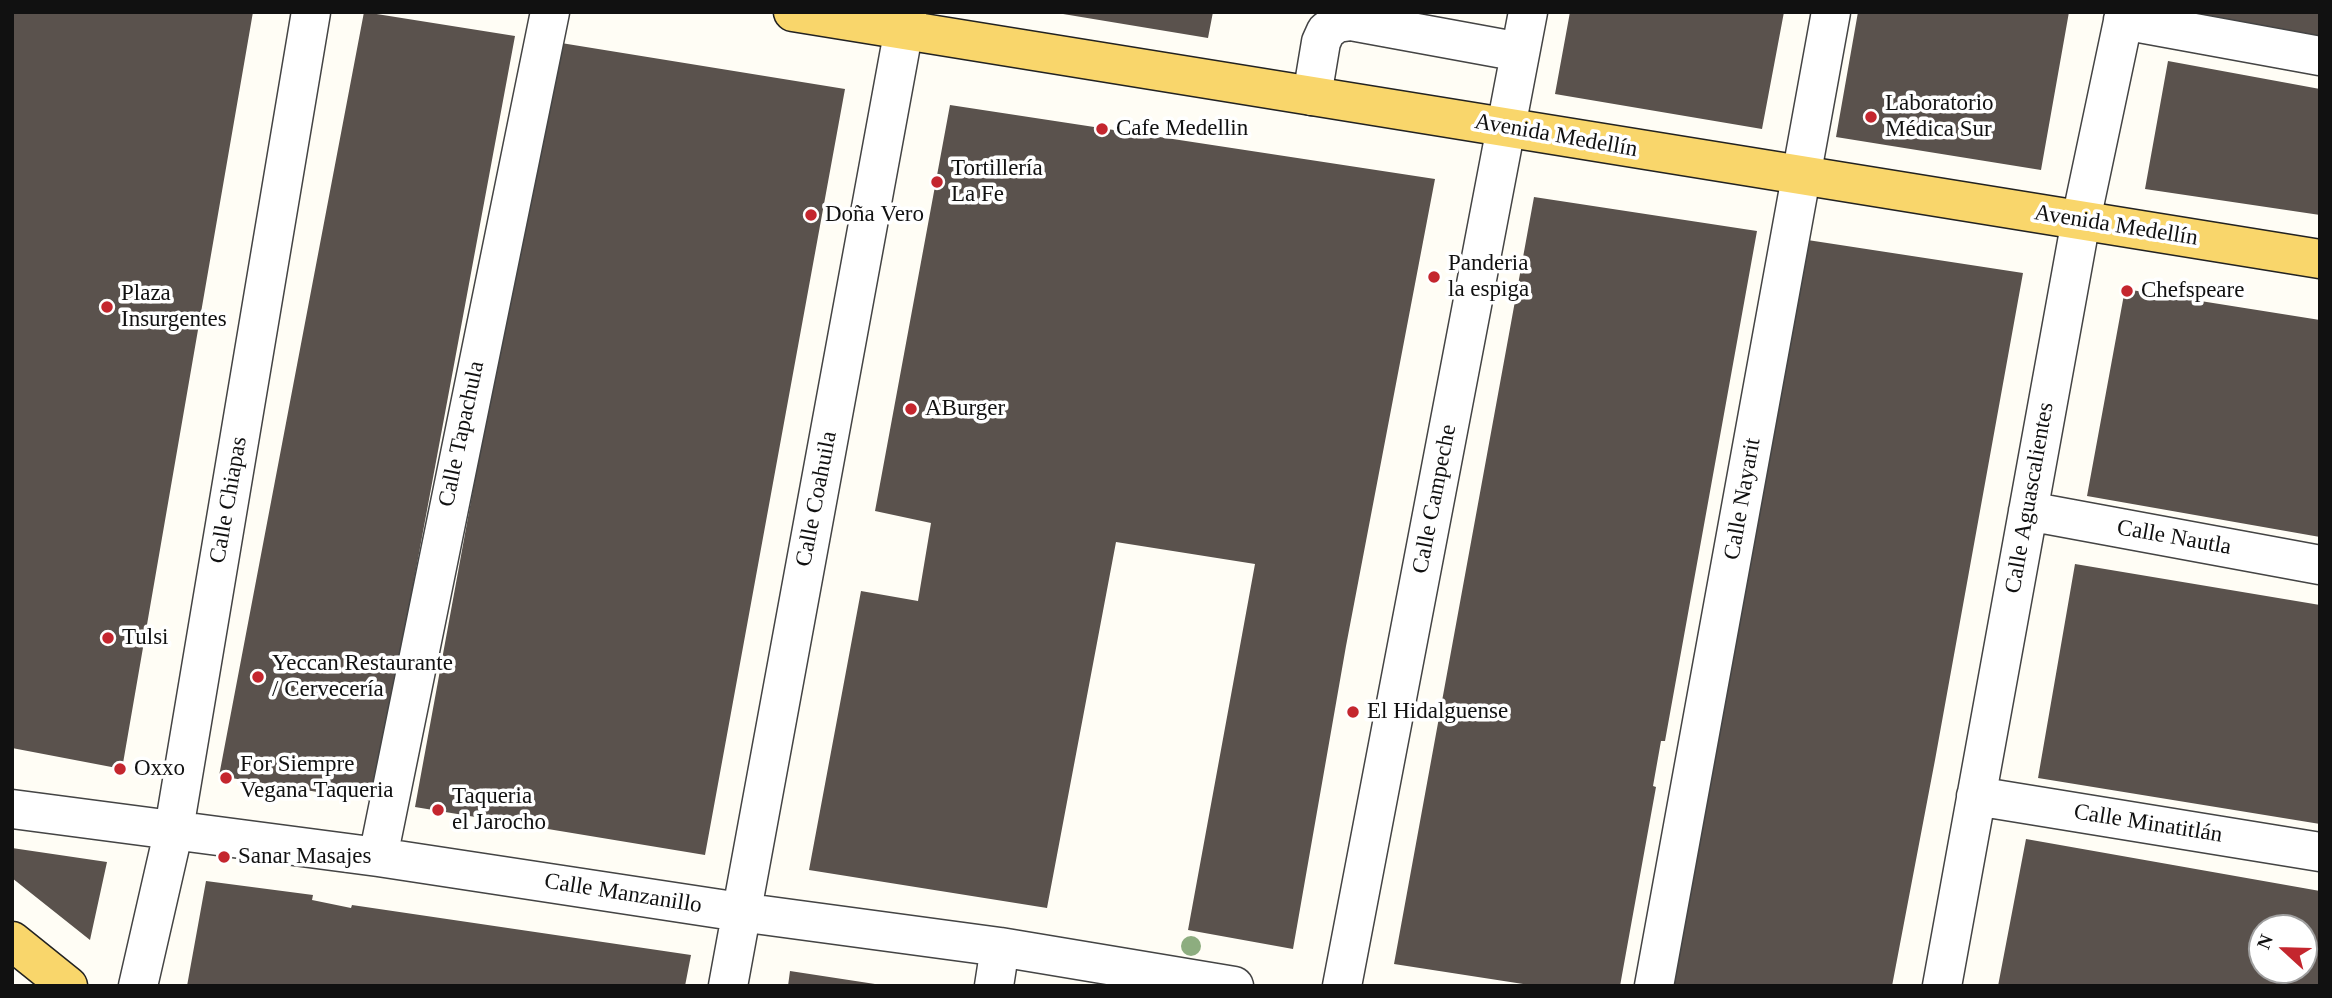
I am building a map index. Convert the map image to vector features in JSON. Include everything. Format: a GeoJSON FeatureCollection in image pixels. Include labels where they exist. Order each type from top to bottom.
{"type":"FeatureCollection","features":[{"type":"Feature","properties":{"kind":"main road","name":"Avenida Medellín"},"geometry":{"type":"LineString","coordinates":[[793,12],[905,21],[1312,96],[1802,178],[2081,219],[2320,259]]}},
{"type":"Feature","properties":{"kind":"main road"},"geometry":{"type":"LineString","coordinates":[[12,941],[68,986]]}},
{"type":"Feature","properties":{"kind":"street","name":"Calle Chiapas"},"geometry":{"type":"LineString","coordinates":[[138,986],[174,829],[311,12]]}},
{"type":"Feature","properties":{"kind":"street","name":"Calle Tapachula"},"geometry":{"type":"LineString","coordinates":[[379,857],[550,12]]}},
{"type":"Feature","properties":{"kind":"street","name":"Calle Campeche"},"geometry":{"type":"LineString","coordinates":[[1342,986],[1528,12]]}},
{"type":"Feature","properties":{"kind":"street","name":"Calle Nayarit"},"geometry":{"type":"LineString","coordinates":[[1654,986],[1831,12]]}},
{"type":"Feature","properties":{"kind":"street"},"geometry":{"type":"LineString","coordinates":[[2124,16],[2320,56]]}},
{"type":"Feature","properties":{"kind":"street","name":"Calle Aguascalientes"},"geometry":{"type":"LineString","coordinates":[[1942,986],[2081,219],[2124,16]]}},
{"type":"Feature","properties":{"kind":"street","name":"Calle Coahuila"},"geometry":{"type":"LineString","coordinates":[[727,986],[905,21]]}},
{"type":"Feature","properties":{"kind":"street"},"geometry":{"type":"LineString","coordinates":[[1312,96],[1321,43],[1326,31],[1337,23],[1351,21],[1520,52]]}},
{"type":"Feature","properties":{"kind":"street","name":"Calle Nautla"},"geometry":{"type":"LineString","coordinates":[[2028,511],[2320,565]]}},
{"type":"Feature","properties":{"kind":"street","name":"Calle Minatitlán"},"geometry":{"type":"LineString","coordinates":[[1976,796],[2320,852]]}},
{"type":"Feature","properties":{"kind":"street","name":"Calle Manzanillo"},"geometry":{"type":"LineString","coordinates":[[12,809],[379,857],[740,912],[1000,947],[1234,986]]}},
{"type":"Feature","properties":{"kind":"street"},"geometry":{"type":"LineString","coordinates":[[994,986],[1000,947]]}},
{"type":"Feature","properties":{"kind":"building","name":"Plaza Insurgentes"},"geometry":{"type":"Polygon","coordinates":[[[12,12],[253,12],[122,769],[12,748],[12,12]]]}},
{"type":"Feature","properties":{"kind":"building"},"geometry":{"type":"Polygon","coordinates":[[[364,12],[515,36],[373,801],[219,776],[364,12]]]}},
{"type":"Feature","properties":{"kind":"building"},"geometry":{"type":"Polygon","coordinates":[[[1051,12],[1213,12],[1208,38],[1051,12]]]}},
{"type":"Feature","properties":{"kind":"building"},"geometry":{"type":"Polygon","coordinates":[[[1570,12],[1784,12],[1762,129],[1555,94],[1570,12]]]}},
{"type":"Feature","properties":{"kind":"building"},"geometry":{"type":"Polygon","coordinates":[[[1858,12],[2069,12],[2041,170],[1836,137],[1858,12]]]}},
{"type":"Feature","properties":{"kind":"building"},"geometry":{"type":"Polygon","coordinates":[[[2320,12],[2320,36],[2197,14],[2320,12]]]}},
{"type":"Feature","properties":{"kind":"building"},"geometry":{"type":"Polygon","coordinates":[[[555,42],[845,89],[705,855],[415,807],[555,42]]]}},
{"type":"Feature","properties":{"kind":"building"},"geometry":{"type":"Polygon","coordinates":[[[2168,61],[2320,89],[2320,215],[2145,189],[2168,61]]]}},
{"type":"Feature","properties":{"kind":"building"},"geometry":{"type":"Polygon","coordinates":[[[950,105],[1435,179],[1346,646],[1293,949],[1188,930],[1255,564],[1116,542],[1047,908],[809,870],[861,591],[918,601],[931,523],[875,511],[950,105]]]}},
{"type":"Feature","properties":{"kind":"building"},"geometry":{"type":"Polygon","coordinates":[[[1534,197],[1757,231],[1665,741],[1661,741],[1653,786],[1656,787],[1620,986],[1536,986],[1394,964],[1534,197]]]}},
{"type":"Feature","properties":{"kind":"building"},"geometry":{"type":"Polygon","coordinates":[[[1801,239],[2023,273],[1935,760],[1892,986],[1663,986],[1801,239]]]}},
{"type":"Feature","properties":{"kind":"building"},"geometry":{"type":"Polygon","coordinates":[[[2125,289],[2320,320],[2320,537],[2087,496],[2125,289]]]}},
{"type":"Feature","properties":{"kind":"building"},"geometry":{"type":"Polygon","coordinates":[[[2075,564],[2320,605],[2320,824],[2038,778],[2075,564]]]}},
{"type":"Feature","properties":{"kind":"building"},"geometry":{"type":"Polygon","coordinates":[[[2026,839],[2320,891],[2320,986],[1998,986],[2026,839]]]}},
{"type":"Feature","properties":{"kind":"building"},"geometry":{"type":"Polygon","coordinates":[[[12,848],[107,862],[90,940],[12,878],[12,848]]]}},
{"type":"Feature","properties":{"kind":"building"},"geometry":{"type":"Polygon","coordinates":[[[206,881],[313,895],[312,900],[351,908],[352,905],[691,955],[685,986],[187,986],[206,881]]]}},
{"type":"Feature","properties":{"kind":"building"},"geometry":{"type":"Polygon","coordinates":[[[790,971],[875,984],[875,986],[788,986],[790,971]]]}},
{"type":"Feature","properties":{"kind":"place","name":"Laboratorio Médica Sur"},"geometry":{"type":"Point","coordinates":[1871,117]}},
{"type":"Feature","properties":{"kind":"place","name":"Cafe Medellin"},"geometry":{"type":"Point","coordinates":[1102,129]}},
{"type":"Feature","properties":{"kind":"place","name":"Tortillería La Fe"},"geometry":{"type":"Point","coordinates":[937,182]}},
{"type":"Feature","properties":{"kind":"place","name":"Doña Vero"},"geometry":{"type":"Point","coordinates":[811,215]}},
{"type":"Feature","properties":{"kind":"place","name":"Panderia la espiga"},"geometry":{"type":"Point","coordinates":[1434,277]}},
{"type":"Feature","properties":{"kind":"place","name":"Chefspeare"},"geometry":{"type":"Point","coordinates":[2127,291]}},
{"type":"Feature","properties":{"kind":"place","name":"Plaza Insurgentes"},"geometry":{"type":"Point","coordinates":[107,307]}},
{"type":"Feature","properties":{"kind":"place","name":"ABurger"},"geometry":{"type":"Point","coordinates":[911,409]}},
{"type":"Feature","properties":{"kind":"place","name":"Tulsi"},"geometry":{"type":"Point","coordinates":[108,638]}},
{"type":"Feature","properties":{"kind":"place","name":"Yeccan Restaurante / Cervecería"},"geometry":{"type":"Point","coordinates":[258,677]}},
{"type":"Feature","properties":{"kind":"place","name":"El Hidalguense"},"geometry":{"type":"Point","coordinates":[1353,712]}},
{"type":"Feature","properties":{"kind":"place","name":"Oxxo"},"geometry":{"type":"Point","coordinates":[120,769]}},
{"type":"Feature","properties":{"kind":"place","name":"For Siempre Vegana Taqueria"},"geometry":{"type":"Point","coordinates":[226,778]}},
{"type":"Feature","properties":{"kind":"place","name":"Taqueria el Jarocho"},"geometry":{"type":"Point","coordinates":[438,810]}},
{"type":"Feature","properties":{"kind":"place","name":"Sanar Masajes"},"geometry":{"type":"Point","coordinates":[224,857]}}]}
